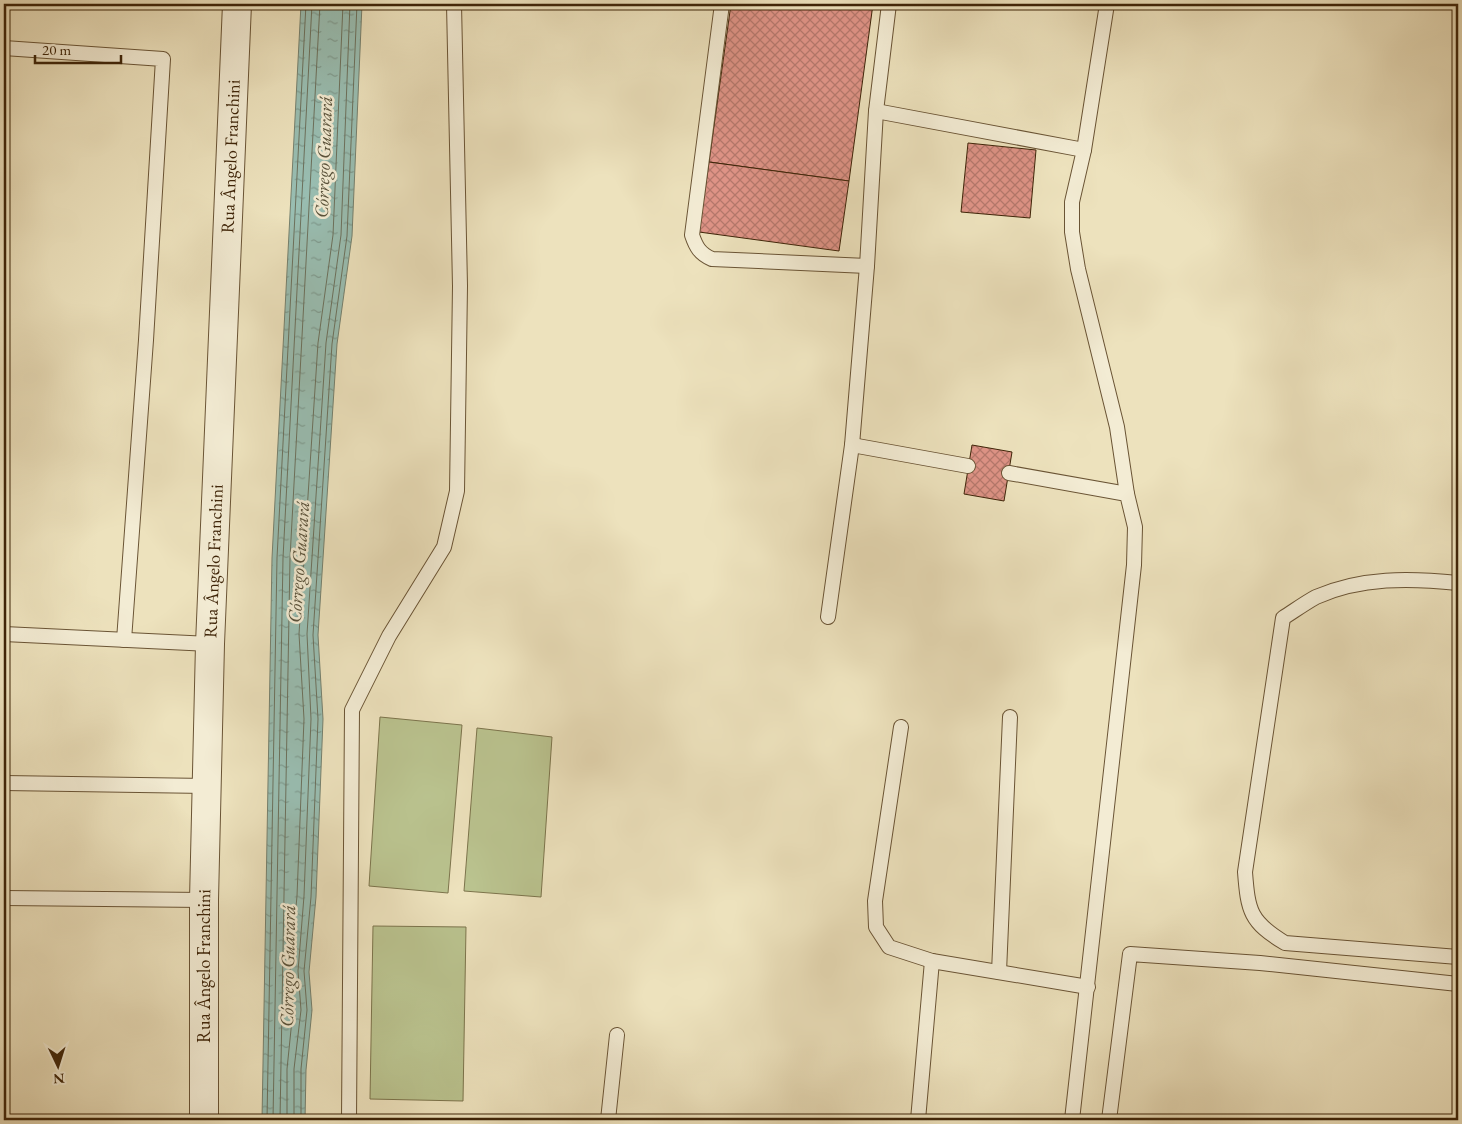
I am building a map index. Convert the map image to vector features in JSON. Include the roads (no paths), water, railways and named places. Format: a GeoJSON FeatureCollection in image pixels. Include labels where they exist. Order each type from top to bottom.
{"type":"FeatureCollection","features":[{"type":"Feature","properties":{"kind":"street","name":"Rua Ângelo Franchini"},"geometry":{"type":"LineString","coordinates":[[204,1120],[204,900],[210,644],[237,4]]}},
{"type":"Feature","properties":{"kind":"lane"},"geometry":{"type":"LineString","coordinates":[[349,1120],[352,710],[389,636],[444,547],[457,491],[460,286],[454,4]]}},
{"type":"Feature","properties":{"kind":"lane"},"geometry":{"type":"LineString","coordinates":[[722,4],[692,235],[696,247],[703,255],[712,259],[868,266]]}},
{"type":"Feature","properties":{"kind":"lane"},"geometry":{"type":"LineString","coordinates":[[828,617],[852,445],[868,266],[876,111],[889,4]]}},
{"type":"Feature","properties":{"kind":"lane"},"geometry":{"type":"LineString","coordinates":[[1072,1120],[1134,565],[1135,527],[1127,494],[1117,427],[1078,268],[1072,232],[1072,202],[1084,150],[1107,4]]}},
{"type":"Feature","properties":{"kind":"lane"},"geometry":{"type":"LineString","coordinates":[[4,48],[163,59],[146,340],[124,640]]}},
{"type":"Feature","properties":{"kind":"lane"},"geometry":{"type":"LineString","coordinates":[[876,111],[1084,150]]}},
{"type":"Feature","properties":{"kind":"lane"},"geometry":{"type":"LineString","coordinates":[[852,445],[968,466]]}},
{"type":"Feature","properties":{"kind":"lane"},"geometry":{"type":"LineString","coordinates":[[1009,473],[1127,494]]}},
{"type":"Feature","properties":{"kind":"lane"},"geometry":{"type":"LineString","coordinates":[[1458,584],[1418,579],[1362,583],[1316,598],[1283,618],[1245,872],[1247,904],[1263,930],[1285,943],[1458,957]]}},
{"type":"Feature","properties":{"kind":"lane"},"geometry":{"type":"LineString","coordinates":[[4,634],[210,644]]}},
{"type":"Feature","properties":{"kind":"lane"},"geometry":{"type":"LineString","coordinates":[[999,972],[1010,717]]}},
{"type":"Feature","properties":{"kind":"lane"},"geometry":{"type":"LineString","coordinates":[[902,727],[875,901],[876,927],[889,947],[932,961],[1088,987]]}},
{"type":"Feature","properties":{"kind":"lane"},"geometry":{"type":"LineString","coordinates":[[4,783],[207,786]]}},
{"type":"Feature","properties":{"kind":"lane"},"geometry":{"type":"LineString","coordinates":[[4,898],[204,900]]}},
{"type":"Feature","properties":{"kind":"lane"},"geometry":{"type":"LineString","coordinates":[[1109,1120],[1130,954],[1260,964],[1458,984]]}},
{"type":"Feature","properties":{"kind":"lane"},"geometry":{"type":"LineString","coordinates":[[918,1120],[932,961]]}},
{"type":"Feature","properties":{"kind":"lane"},"geometry":{"type":"LineString","coordinates":[[608,1120],[617,1036]]}},
{"type":"Feature","properties":{"kind":"water","name":"Córrego Guarará"},"geometry":{"type":"Polygon","coordinates":[[[301,4],[362,4],[352,236],[337,344],[318,635],[323,719],[316,897],[309,972],[312,1010],[306,1070],[305,1120],[262,1120],[272,558],[301,4]]]}}]}
